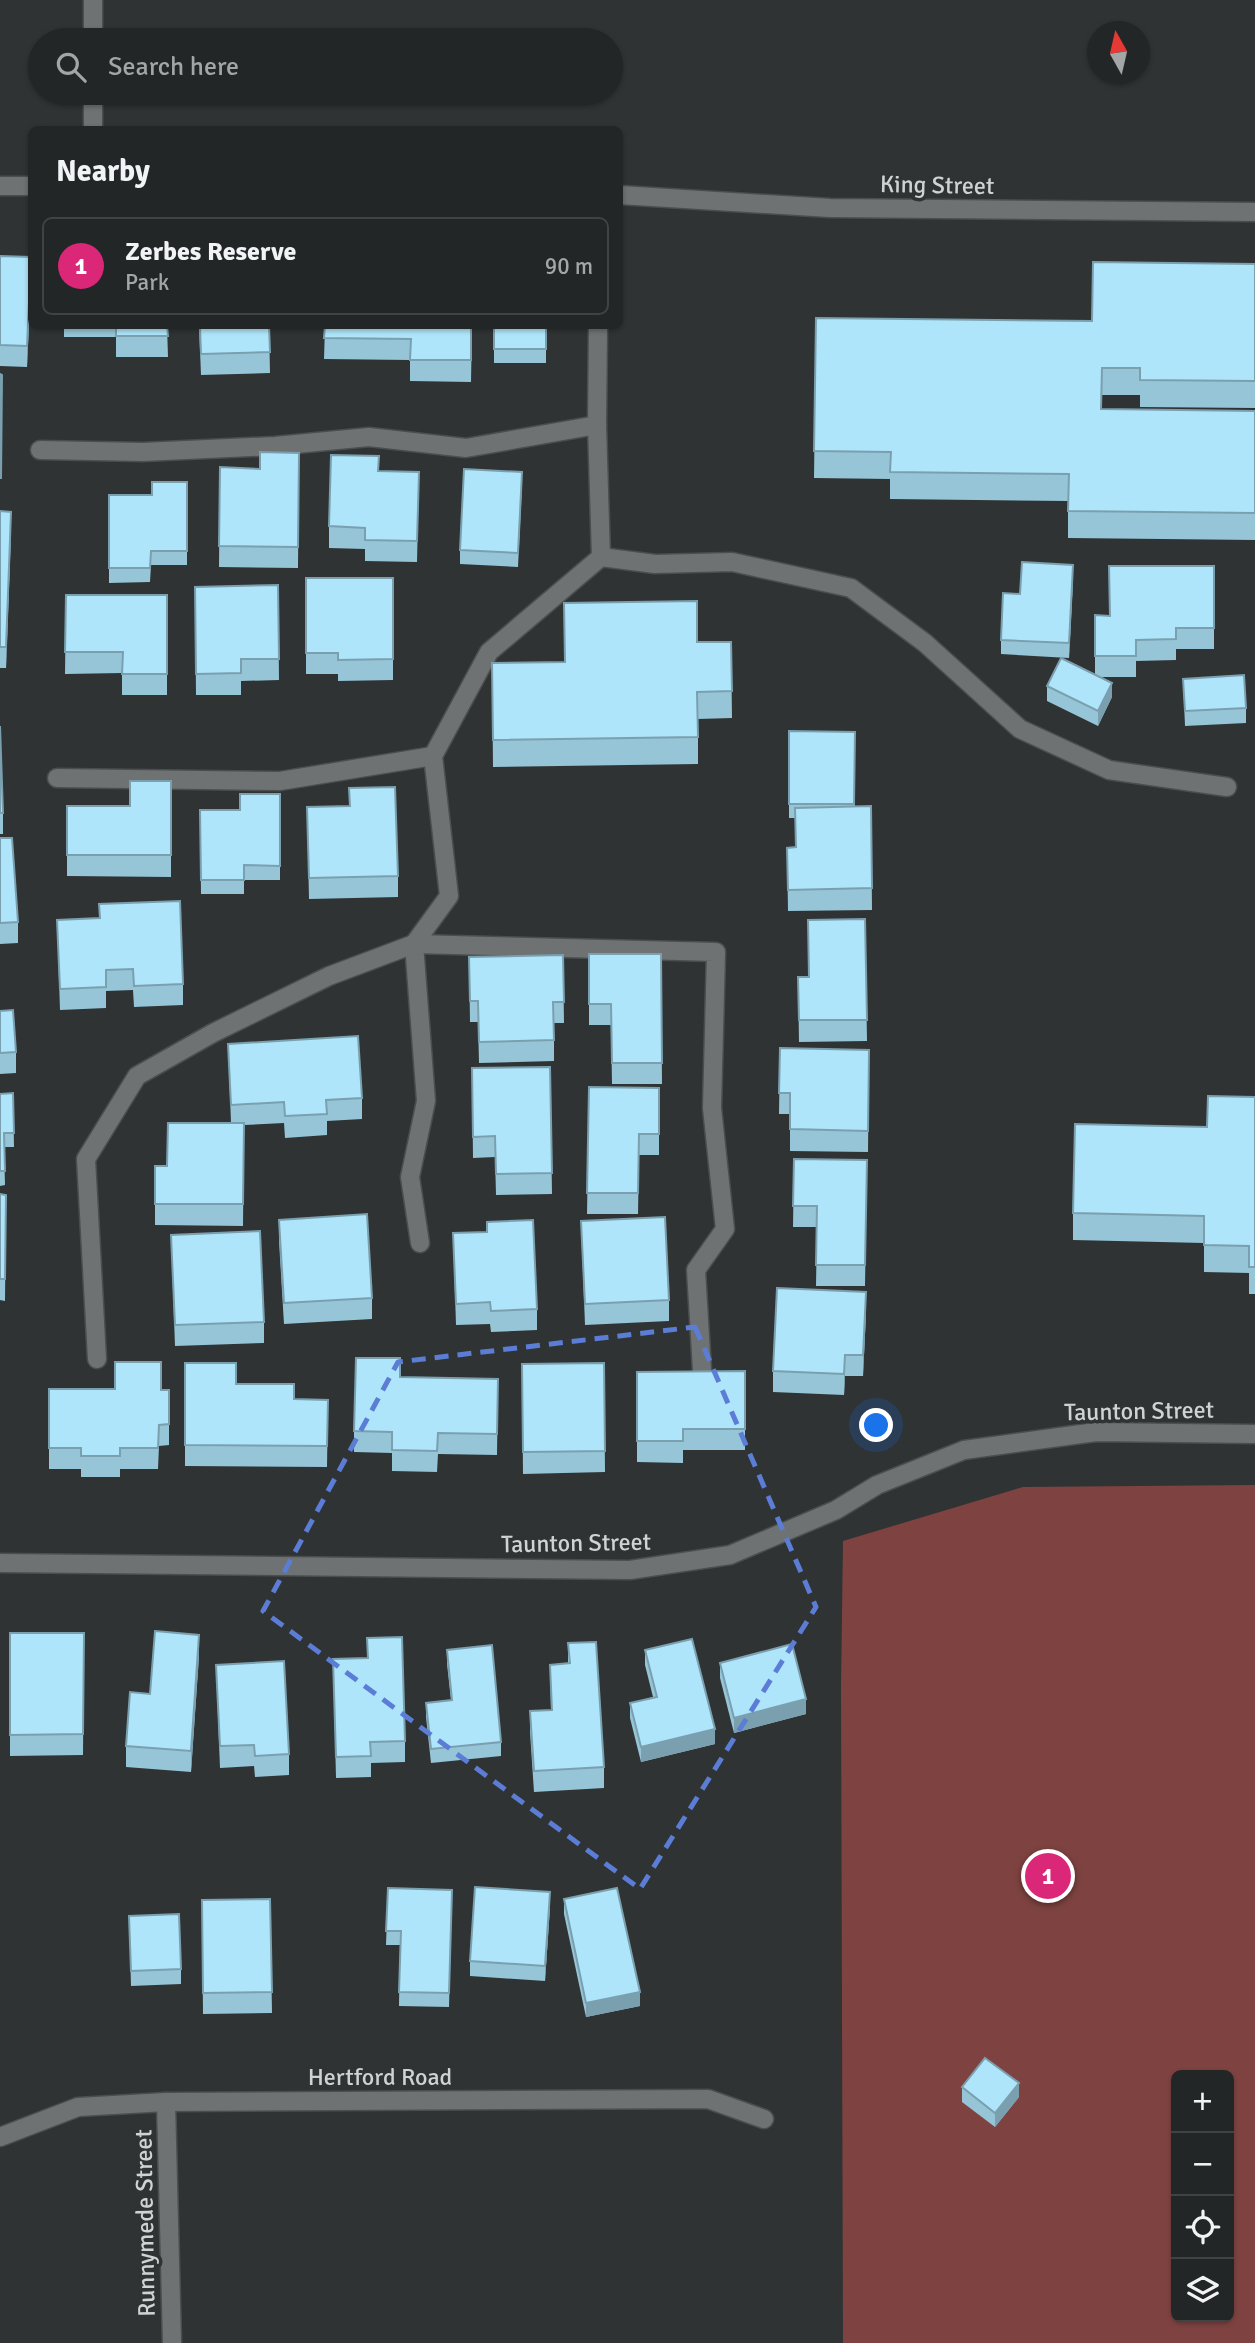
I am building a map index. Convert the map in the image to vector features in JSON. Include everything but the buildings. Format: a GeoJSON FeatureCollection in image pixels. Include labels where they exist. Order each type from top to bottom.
{"type":"FeatureCollection","features":[{"type":"Feature","properties":{"kind":"street"},"geometry":{"type":"LineString","coordinates":[[93,0],[93,28]]}},
{"type":"Feature","properties":{"kind":"street"},"geometry":{"type":"LineString","coordinates":[[93,105],[93,126]]}},
{"type":"Feature","properties":{"kind":"street"},"geometry":{"type":"LineString","coordinates":[[0,186],[28,186]]}},
{"type":"Feature","properties":{"kind":"street","name":"King Street"},"geometry":{"type":"LineString","coordinates":[[623,195],[830,208],[1255,212]]}},
{"type":"Feature","properties":{"kind":"street"},"geometry":{"type":"LineString","coordinates":[[598,329],[597,425],[601,557]]}},
{"type":"Feature","properties":{"kind":"street"},"geometry":{"type":"LineString","coordinates":[[40,450],[143,452],[275,446],[369,437],[466,448],[597,425]]}},
{"type":"Feature","properties":{"kind":"street"},"geometry":{"type":"LineString","coordinates":[[420,1243],[410,1177],[426,1101],[414,944],[449,896],[433,756],[489,652],[601,557],[655,564],[732,562],[851,588],[925,643],[1020,729],[1109,770],[1227,787]]}},
{"type":"Feature","properties":{"kind":"street"},"geometry":{"type":"LineString","coordinates":[[57,778],[280,781],[433,756]]}},
{"type":"Feature","properties":{"kind":"street"},"geometry":{"type":"LineString","coordinates":[[97,1359],[86,1159],[137,1076],[213,1032],[328,976],[414,944],[716,951],[712,1108],[725,1229],[696,1270],[702,1370]]}},
{"type":"Feature","properties":{"kind":"street","name":"Taunton Street"},"geometry":{"type":"LineString","coordinates":[[0,1563],[631,1570],[730,1555],[836,1510],[877,1485],[964,1450],[1096,1432],[1255,1434]]}},
{"type":"Feature","properties":{"kind":"street","name":"Hertford Road"},"geometry":{"type":"LineString","coordinates":[[0,2137],[78,2107],[166,2102],[708,2099],[764,2119]]}},
{"type":"Feature","properties":{"kind":"street","name":"Runnymede Street"},"geometry":{"type":"LineString","coordinates":[[166,2102],[172,2343]]}},
{"type":"Feature","properties":{"kind":"highlighted area"},"geometry":{"type":"Polygon","coordinates":[[[695,1327],[816,1607],[640,1889],[263,1611],[398,1362],[695,1327]]]}},
{"type":"Feature","properties":{"kind":"shaded area"},"geometry":{"type":"Polygon","coordinates":[[[1255,1485],[1255,2343],[843,2343],[843,1541],[1023,1487],[1255,1485]]]}},
{"type":"Feature","properties":{"kind":"place","name":"Zerbes Reserve"},"geometry":{"type":"Point","coordinates":[1048,1876]}}]}
